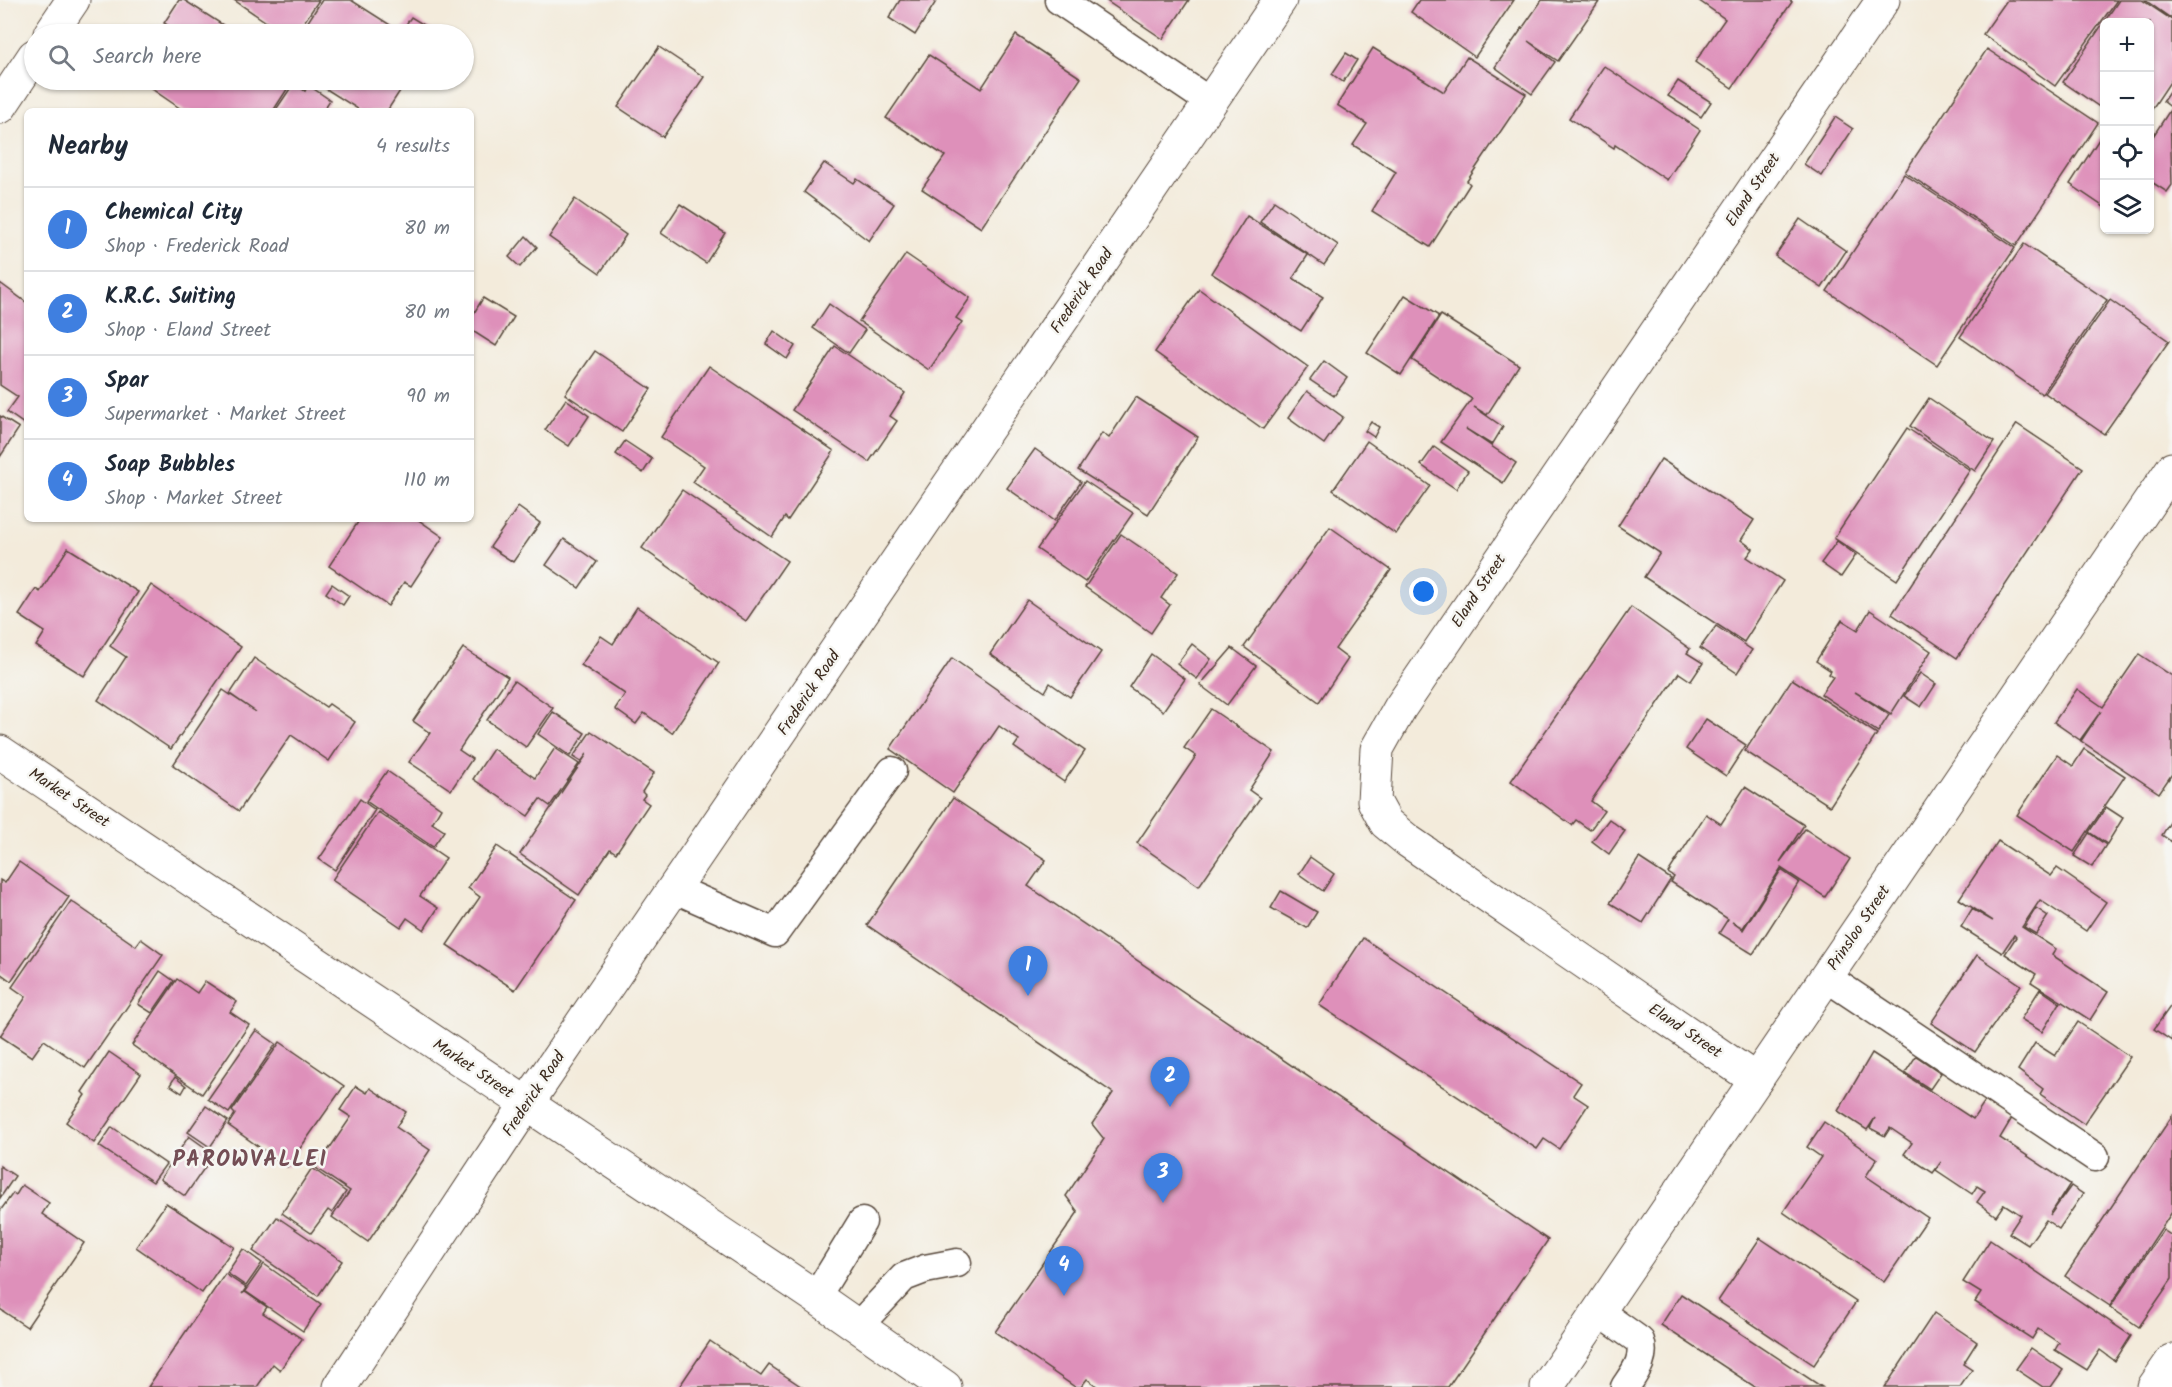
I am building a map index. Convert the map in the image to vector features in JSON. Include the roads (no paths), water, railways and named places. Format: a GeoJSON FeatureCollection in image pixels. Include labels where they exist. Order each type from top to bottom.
{"type":"FeatureCollection","features":[{"type":"Feature","properties":{"kind":"street"},"geometry":{"type":"LineString","coordinates":[[57,24],[73,0]]}},
{"type":"Feature","properties":{"kind":"street","name":"Frederick Road"},"geometry":{"type":"LineString","coordinates":[[340,1387],[526,1105],[675,890],[1280,0]]}},
{"type":"Feature","properties":{"kind":"street","name":"Eland Street"},"geometry":{"type":"LineString","coordinates":[[1756,1080],[1408,841],[1386,823],[1374,801],[1377,749],[1400,708],[1883,0]]}},
{"type":"Feature","properties":{"kind":"street"},"geometry":{"type":"LineString","coordinates":[[0,107],[24,71]]}},
{"type":"Feature","properties":{"kind":"street","name":"Prinsloo Street"},"geometry":{"type":"LineString","coordinates":[[1546,1387],[2172,469]]}},
{"type":"Feature","properties":{"kind":"street","name":"Market Street"},"geometry":{"type":"LineString","coordinates":[[0,752],[816,1297],[945,1387]]}},
{"type":"Feature","properties":{"kind":"street"},"geometry":{"type":"LineString","coordinates":[[2154,1387],[2172,1360]]}},
{"type":"Feature","properties":{"kind":"lane"},"geometry":{"type":"LineString","coordinates":[[1059,0],[1210,102]]}},
{"type":"Feature","properties":{"kind":"lane"},"geometry":{"type":"LineString","coordinates":[[675,890],[775,933],[892,771]]}},
{"type":"Feature","properties":{"kind":"lane"},"geometry":{"type":"LineString","coordinates":[[1826,976],[2095,1156]]}},
{"type":"Feature","properties":{"kind":"lane"},"geometry":{"type":"LineString","coordinates":[[816,1297],[862,1222]]}},
{"type":"Feature","properties":{"kind":"lane"},"geometry":{"type":"LineString","coordinates":[[858,1326],[904,1277],[925,1269],[957,1263]]}},
{"type":"Feature","properties":{"kind":"lane"},"geometry":{"type":"LineString","coordinates":[[1598,1311],[1640,1341],[1643,1355],[1625,1387]]}},
{"type":"Feature","properties":{"kind":"place","name":"Chemical City"},"geometry":{"type":"Point","coordinates":[1028,996]}},
{"type":"Feature","properties":{"kind":"place","name":"K.R.C. Suiting"},"geometry":{"type":"Point","coordinates":[1170,1107]}},
{"type":"Feature","properties":{"kind":"place","name":"Spar"},"geometry":{"type":"Point","coordinates":[1163,1203]}},
{"type":"Feature","properties":{"kind":"place","name":"Soap Bubbles"},"geometry":{"type":"Point","coordinates":[1064,1296]}},
{"type":"Feature","properties":{"kind":"district","name":"PAROWVALLEI"},"geometry":{"type":"Point","coordinates":[250,1160]}}]}
